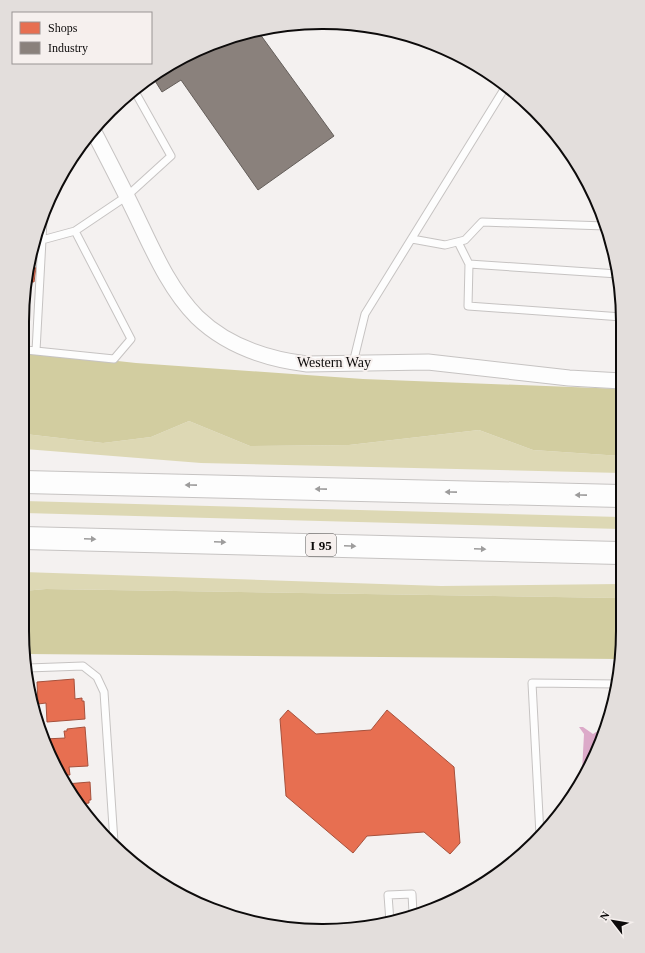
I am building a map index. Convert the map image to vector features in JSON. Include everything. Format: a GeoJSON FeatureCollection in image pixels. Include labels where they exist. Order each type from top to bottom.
{"type":"FeatureCollection","features":[{"type":"Feature","properties":{"kind":"highway"},"geometry":{"type":"LineString","coordinates":[[29,469],[100,483]]}},
{"type":"Feature","properties":{"kind":"highway"},"geometry":{"type":"LineString","coordinates":[[29,482],[616,496]]}},
{"type":"Feature","properties":{"kind":"highway","name":"I 95"},"geometry":{"type":"LineString","coordinates":[[29,538],[616,553]]}},
{"type":"Feature","properties":{"kind":"highway"},"geometry":{"type":"LineString","coordinates":[[29,543],[69,538]]}},
{"type":"Feature","properties":{"kind":"street","name":"Western Way"},"geometry":{"type":"LineString","coordinates":[[96,136],[127,196],[154,254],[176,290],[197,316],[216,332],[248,350],[287,361],[332,364],[428,362],[569,378],[616,381]]}},
{"type":"Feature","properties":{"kind":"lane"},"geometry":{"type":"LineString","coordinates":[[353,363],[364,314],[503,91]]}},
{"type":"Feature","properties":{"kind":"lane"},"geometry":{"type":"LineString","coordinates":[[36,351],[42,240],[75,231],[127,196],[171,156],[137,96]]}},
{"type":"Feature","properties":{"kind":"lane"},"geometry":{"type":"LineString","coordinates":[[412,239],[445,245],[458,242],[465,240],[482,222],[599,226]]}},
{"type":"Feature","properties":{"kind":"lane"},"geometry":{"type":"LineString","coordinates":[[29,350],[114,359],[131,339],[75,231]]}},
{"type":"Feature","properties":{"kind":"lane"},"geometry":{"type":"LineString","coordinates":[[458,242],[469,264],[468,306],[616,317]]}},
{"type":"Feature","properties":{"kind":"lane"},"geometry":{"type":"LineString","coordinates":[[469,264],[611,274]]}},
{"type":"Feature","properties":{"kind":"lane"},"geometry":{"type":"LineString","coordinates":[[32,668],[84,666],[97,677],[104,692],[114,837]]}},
{"type":"Feature","properties":{"kind":"lane"},"geometry":{"type":"LineString","coordinates":[[540,828],[532,683],[611,684]]}},
{"type":"Feature","properties":{"kind":"lane"},"geometry":{"type":"LineString","coordinates":[[390,916],[388,895],[412,894],[413,909]]}},
{"type":"Feature","properties":{"kind":"shaded area"},"geometry":{"type":"Polygon","coordinates":[[[29,351],[136,363],[363,379],[616,389],[616,456],[533,450],[479,430],[349,445],[250,446],[189,421],[151,437],[103,443],[29,434],[29,351]]]}},
{"type":"Feature","properties":{"kind":"shaded area"},"geometry":{"type":"Polygon","coordinates":[[[189,421],[250,446],[349,445],[479,430],[533,450],[616,456],[616,473],[201,463],[29,449],[29,434],[103,443],[151,437],[189,421]]]}},
{"type":"Feature","properties":{"kind":"shaded area"},"geometry":{"type":"Polygon","coordinates":[[[29,501],[616,517],[616,529],[29,513],[29,501]]]}},
{"type":"Feature","properties":{"kind":"shaded area"},"geometry":{"type":"Polygon","coordinates":[[[29,572],[441,586],[616,584],[616,598],[46,589],[29,590],[29,572]]]}},
{"type":"Feature","properties":{"kind":"shaded area"},"geometry":{"type":"Polygon","coordinates":[[[46,589],[616,598],[614,659],[30,654],[29,590],[46,589]]]}},
{"type":"Feature","properties":{"kind":"shaded area"},"geometry":{"type":"Polygon","coordinates":[[[579,727],[583,727],[593,734],[598,731],[582,767],[584,734],[579,727]]]}},
{"type":"Feature","properties":{"kind":"building: Shops"},"geometry":{"type":"Polygon","coordinates":[[[35,268],[36,268],[34,282],[32,282],[35,268]]]}},
{"type":"Feature","properties":{"kind":"building: Shops"},"geometry":{"type":"Polygon","coordinates":[[[74,679],[75,699],[82,698],[82,701],[84,701],[85,719],[47,722],[46,703],[39,704],[37,682],[74,679]]]}},
{"type":"Feature","properties":{"kind":"building: Shops"},"geometry":{"type":"Polygon","coordinates":[[[288,710],[316,734],[371,730],[387,710],[454,767],[460,843],[450,854],[424,832],[367,836],[353,853],[286,796],[280,719],[288,710]]]}},
{"type":"Feature","properties":{"kind":"building: Shops"},"geometry":{"type":"Polygon","coordinates":[[[85,727],[88,766],[69,767],[70,775],[67,775],[50,739],[65,738],[64,731],[67,731],[67,729],[85,727]]]}},
{"type":"Feature","properties":{"kind":"building: Shops"},"geometry":{"type":"Polygon","coordinates":[[[90,782],[91,800],[89,800],[89,803],[86,803],[72,784],[90,782]]]}},
{"type":"Feature","properties":{"kind":"building: Industry"},"geometry":{"type":"Polygon","coordinates":[[[261,36],[334,136],[258,190],[181,80],[162,92],[155,81],[176,68],[210,51],[261,36]]]}}]}
